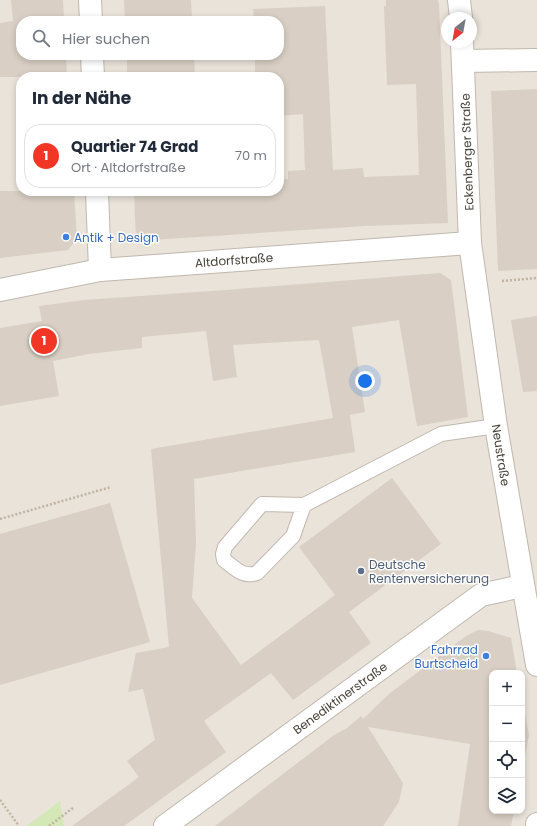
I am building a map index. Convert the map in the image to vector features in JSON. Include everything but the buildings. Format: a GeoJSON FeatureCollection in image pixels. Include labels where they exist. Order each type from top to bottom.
{"type":"FeatureCollection","features":[{"type":"Feature","properties":{"kind":"street"},"geometry":{"type":"LineString","coordinates":[[90,0],[91,16]]}},
{"type":"Feature","properties":{"kind":"street"},"geometry":{"type":"LineString","coordinates":[[459,0],[460,12]]}},
{"type":"Feature","properties":{"kind":"street","name":"Eckenberger Straße"},"geometry":{"type":"LineString","coordinates":[[470,243],[463,52],[537,60]]}},
{"type":"Feature","properties":{"kind":"street"},"geometry":{"type":"LineString","coordinates":[[92,60],[93,72]]}},
{"type":"Feature","properties":{"kind":"street"},"geometry":{"type":"LineString","coordinates":[[97,196],[100,270]]}},
{"type":"Feature","properties":{"kind":"street","name":"Altdorfstraße"},"geometry":{"type":"LineString","coordinates":[[0,290],[100,270],[470,243]]}},
{"type":"Feature","properties":{"kind":"street","name":"Neustraße"},"geometry":{"type":"LineString","coordinates":[[470,243],[496,426],[522,586],[537,665]]}},
{"type":"Feature","properties":{"kind":"street","name":"Benediktinerstraße"},"geometry":{"type":"LineString","coordinates":[[165,826],[481,595],[522,586]]}},
{"type":"Feature","properties":{"kind":"lane"},"geometry":{"type":"LineString","coordinates":[[304,505],[293,536],[256,573],[249,576],[241,573],[224,560],[223,554],[225,547],[262,504],[304,505],[441,434],[496,426]]}},
{"type":"Feature","properties":{"kind":"path"},"geometry":{"type":"LineString","coordinates":[[509,280],[537,278]]}},
{"type":"Feature","properties":{"kind":"path"},"geometry":{"type":"LineString","coordinates":[[0,519],[111,487]]}},
{"type":"Feature","properties":{"kind":"path"},"geometry":{"type":"LineString","coordinates":[[0,800],[19,826]]}},
{"type":"Feature","properties":{"kind":"path"},"geometry":{"type":"LineString","coordinates":[[49,826],[73,808]]}},
{"type":"Feature","properties":{"kind":"shaded area"},"geometry":{"type":"Polygon","coordinates":[[[0,0],[537,0],[537,826],[0,826],[0,0]]]}},
{"type":"Feature","properties":{"kind":"green space"},"geometry":{"type":"Polygon","coordinates":[[[60,801],[64,826],[27,826],[60,801]]]}},
{"type":"Feature","properties":{"kind":"place","name":"Antik + Design"},"geometry":{"type":"Point","coordinates":[66,237]}},
{"type":"Feature","properties":{"kind":"place","name":"Quartier 74 Grad"},"geometry":{"type":"Point","coordinates":[44,341]}},
{"type":"Feature","properties":{"kind":"place","name":"Deutsche Rentenversicherung"},"geometry":{"type":"Point","coordinates":[361,571]}},
{"type":"Feature","properties":{"kind":"place","name":"Fahrrad Burtscheid"},"geometry":{"type":"Point","coordinates":[486,656]}}]}
